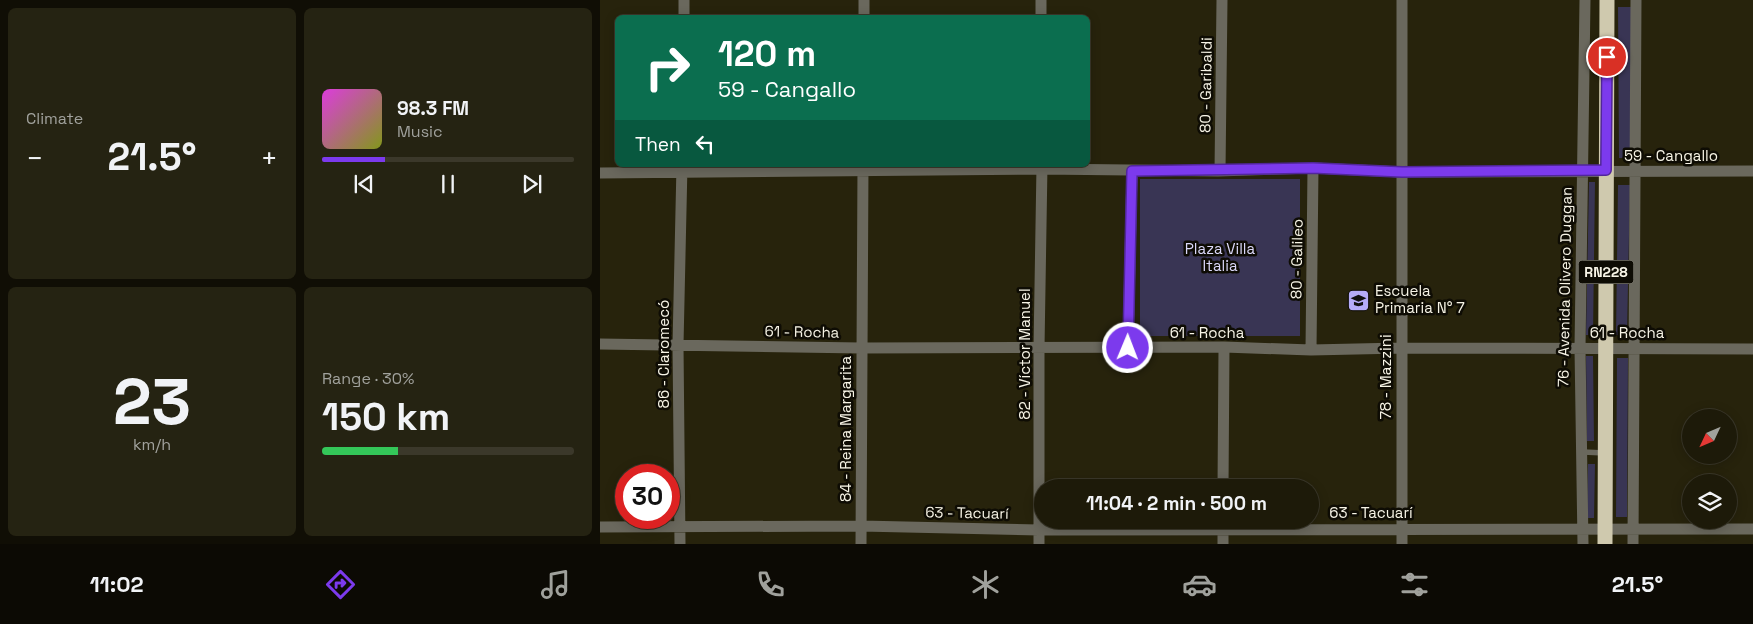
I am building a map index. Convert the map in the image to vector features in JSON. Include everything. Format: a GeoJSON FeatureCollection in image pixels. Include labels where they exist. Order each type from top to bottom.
{"type":"FeatureCollection","features":[{"type":"Feature","properties":{"kind":"highway","name":"RN228"},"geometry":{"type":"LineString","coordinates":[[1605,537],[1607,0]]}},
{"type":"Feature","properties":{"kind":"street"},"geometry":{"type":"LineString","coordinates":[[684,0],[684,15]]}},
{"type":"Feature","properties":{"kind":"street"},"geometry":{"type":"LineString","coordinates":[[864,0],[864,15]]}},
{"type":"Feature","properties":{"kind":"street"},"geometry":{"type":"LineString","coordinates":[[1041,0],[1041,15]]}},
{"type":"Feature","properties":{"kind":"street","name":"80 - Garibaldi"},"geometry":{"type":"LineString","coordinates":[[1220,171],[1222,0]]}},
{"type":"Feature","properties":{"kind":"street","name":"78 - Mazzini"},"geometry":{"type":"LineString","coordinates":[[1402,0],[1402,544]]}},
{"type":"Feature","properties":{"kind":"street","name":"76 - Avenida Olivero Duggan"},"geometry":{"type":"LineString","coordinates":[[1582,544],[1583,452],[1580,348],[1585,0]]}},
{"type":"Feature","properties":{"kind":"street"},"geometry":{"type":"LineString","coordinates":[[1633,544],[1636,0]]}},
{"type":"Feature","properties":{"kind":"street","name":"59 - Cangallo"},"geometry":{"type":"LineString","coordinates":[[600,173],[682,168],[1042,167],[1132,171],[1313,168],[1402,172],[1753,171]]}},
{"type":"Feature","properties":{"kind":"street","name":"82 - Víctor Manuel"},"geometry":{"type":"LineString","coordinates":[[1039,544],[1039,348],[1042,167]]}},
{"type":"Feature","properties":{"kind":"street","name":"86 - Claromecó"},"geometry":{"type":"LineString","coordinates":[[679,464],[678,345],[682,168]]}},
{"type":"Feature","properties":{"kind":"street","name":"84 - Reina Margarita"},"geometry":{"type":"LineString","coordinates":[[861,544],[861,348],[864,168]]}},
{"type":"Feature","properties":{"kind":"street","name":"80 - Galileo"},"geometry":{"type":"LineString","coordinates":[[1311,350],[1313,168]]}},
{"type":"Feature","properties":{"kind":"street"},"geometry":{"type":"LineString","coordinates":[[1128,348],[1132,171]]}},
{"type":"Feature","properties":{"kind":"street","name":"61 - Rocha"},"geometry":{"type":"LineString","coordinates":[[600,344],[861,348],[1224,348],[1311,350],[1401,348],[1753,349]]}},
{"type":"Feature","properties":{"kind":"street"},"geometry":{"type":"LineString","coordinates":[[1223,479],[1224,348]]}},
{"type":"Feature","properties":{"kind":"street","name":"63 - Tacuarí"},"geometry":{"type":"LineString","coordinates":[[680,526],[1070,529]]}},
{"type":"Feature","properties":{"kind":"street","name":"63 - Tacuarí"},"geometry":{"type":"LineString","coordinates":[[1319,526],[1583,528],[1605,537],[1633,529],[1753,529]]}},
{"type":"Feature","properties":{"kind":"street","name":"63 - Tacuarí"},"geometry":{"type":"LineString","coordinates":[[600,527],[615,527]]}},
{"type":"Feature","properties":{"kind":"street","name":"86 - Claromecó"},"geometry":{"type":"LineString","coordinates":[[680,529],[680,544]]}},
{"type":"Feature","properties":{"kind":"street"},"geometry":{"type":"LineString","coordinates":[[1223,529],[1223,544]]}},
{"type":"Feature","properties":{"kind":"lane"},"geometry":{"type":"LineString","coordinates":[[1583,452],[1604,453]]}},
{"type":"Feature","properties":{"kind":"green space"},"geometry":{"type":"Polygon","coordinates":[[[1618,7],[1631,7],[1631,158],[1619,158],[1618,7]]]}},
{"type":"Feature","properties":{"kind":"green space","name":"Plaza Villa Italia"},"geometry":{"type":"Polygon","coordinates":[[[1140,179],[1300,179],[1300,336],[1140,336],[1140,179]]]}},
{"type":"Feature","properties":{"kind":"green space"},"geometry":{"type":"Polygon","coordinates":[[[1589,182],[1595,182],[1593,335],[1586,335],[1589,182]]]}},
{"type":"Feature","properties":{"kind":"green space"},"geometry":{"type":"Polygon","coordinates":[[[1618,185],[1630,185],[1627,335],[1616,335],[1618,185]]]}},
{"type":"Feature","properties":{"kind":"green space"},"geometry":{"type":"Polygon","coordinates":[[[1586,356],[1593,356],[1594,441],[1587,441],[1586,356]]]}},
{"type":"Feature","properties":{"kind":"green space"},"geometry":{"type":"Polygon","coordinates":[[[1617,358],[1628,358],[1627,517],[1616,517],[1617,358]]]}},
{"type":"Feature","properties":{"kind":"green space"},"geometry":{"type":"Polygon","coordinates":[[[1588,464],[1595,464],[1594,518],[1587,518],[1588,464]]]}},
{"type":"Feature","properties":{"kind":"place","name":"Escuela Primaria N° 7"},"geometry":{"type":"Point","coordinates":[1359,300]}},
{"type":"Feature","properties":{"kind":"route"},"geometry":{"type":"LineString","coordinates":[[1128,348],[1132,171],[1313,168],[1402,172],[1606,170],[1607,57]]}}]}
